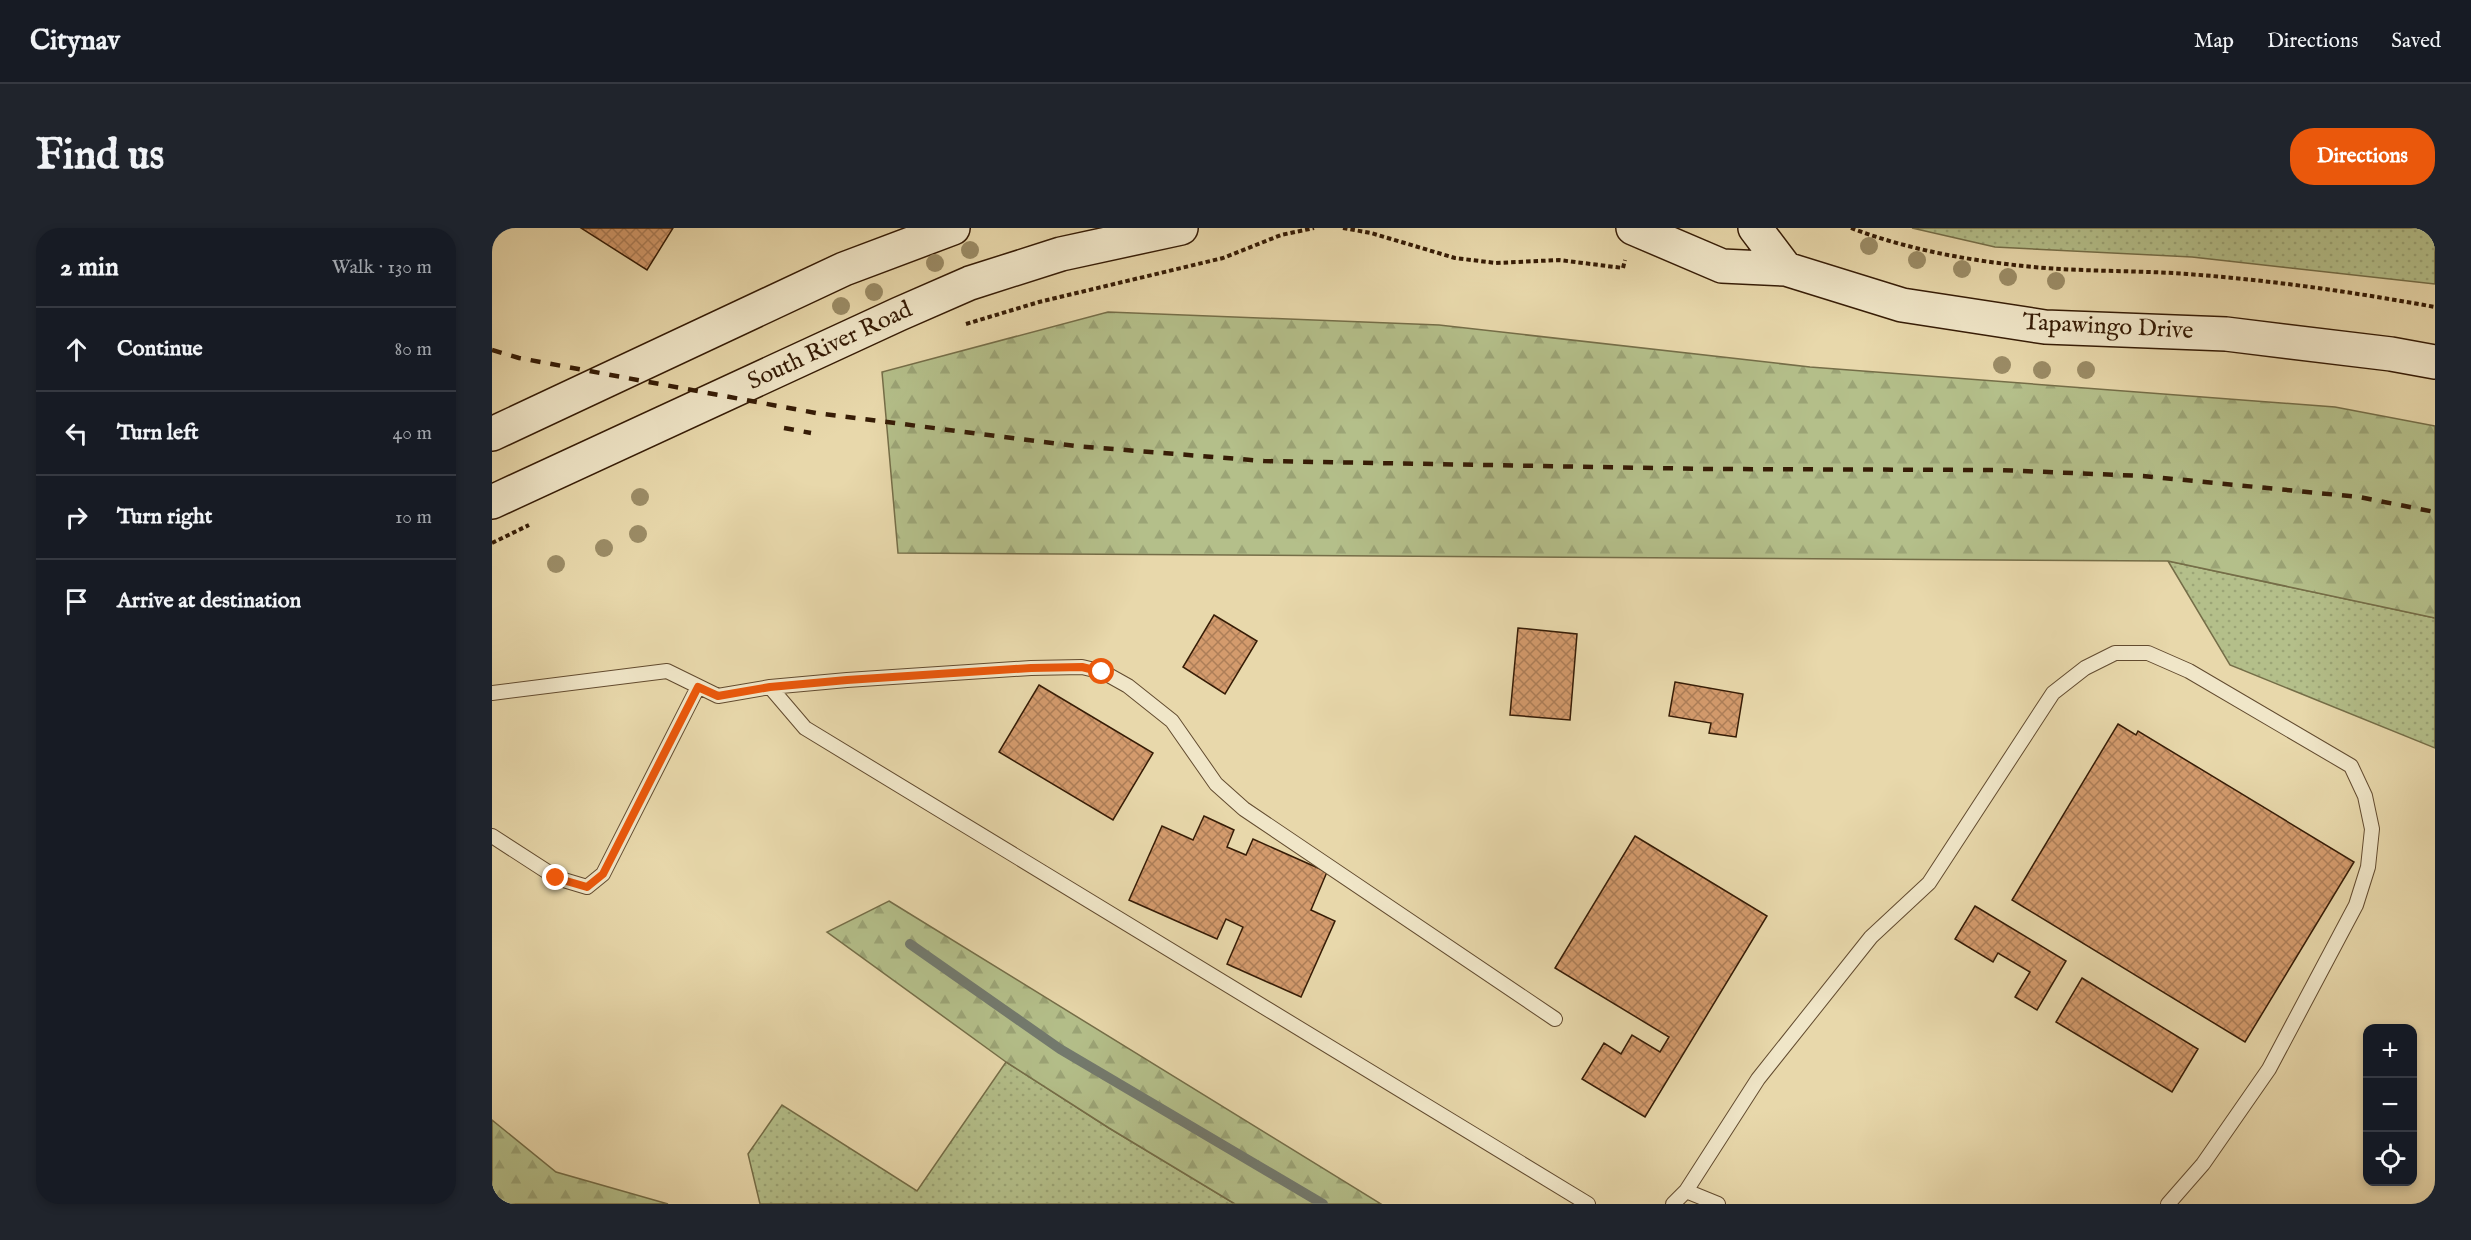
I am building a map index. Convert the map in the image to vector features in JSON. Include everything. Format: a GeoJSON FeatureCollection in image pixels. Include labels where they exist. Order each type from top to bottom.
{"type":"FeatureCollection","features":[{"type":"Feature","properties":{"kind":"main road"},"geometry":{"type":"LineString","coordinates":[[492,434],[844,269],[953,228]]}},
{"type":"Feature","properties":{"kind":"main road","name":"South River Road"},"geometry":{"type":"LineString","coordinates":[[492,502],[970,283],[1061,254],[1181,228]]}},
{"type":"Feature","properties":{"kind":"main road","name":"Tapawingo Drive"},"geometry":{"type":"LineString","coordinates":[[1633,228],[1722,266],[1786,269],[1902,305],[2045,327],[2226,334],[2391,354],[2435,362]]}},
{"type":"Feature","properties":{"kind":"main road"},"geometry":{"type":"LineString","coordinates":[[1755,228],[1786,269]]}},
{"type":"Feature","properties":{"kind":"lane"},"geometry":{"type":"LineString","coordinates":[[1673,1204],[1686,1191],[1765,1070],[1871,937],[1929,883],[2053,693],[2085,668],[2115,653],[2148,653],[2189,671],[2351,766],[2365,796],[2372,829],[2368,867],[2356,905],[2269,1069],[2203,1164],[2168,1204]]}},
{"type":"Feature","properties":{"kind":"lane"},"geometry":{"type":"LineString","coordinates":[[492,693],[667,671],[718,696],[770,687],[847,680],[1031,668],[1082,667],[1102,672],[1128,686],[1172,721],[1216,784],[1244,809],[1555,1018]]}},
{"type":"Feature","properties":{"kind":"lane"},"geometry":{"type":"LineString","coordinates":[[492,836],[556,878],[587,887],[603,874],[698,687]]}},
{"type":"Feature","properties":{"kind":"lane"},"geometry":{"type":"LineString","coordinates":[[770,687],[806,728],[1588,1204]]}},
{"type":"Feature","properties":{"kind":"lane"},"geometry":{"type":"LineString","coordinates":[[1686,1191],[1718,1204]]}},
{"type":"Feature","properties":{"kind":"path"},"geometry":{"type":"LineString","coordinates":[[964,325],[1039,302],[1223,258],[1281,235],[1314,228]]}},
{"type":"Feature","properties":{"kind":"path"},"geometry":{"type":"LineString","coordinates":[[1343,228],[1371,233],[1455,258],[1496,263],[1559,261],[1623,268]]}},
{"type":"Feature","properties":{"kind":"path"},"geometry":{"type":"LineString","coordinates":[[1851,228],[1876,237],[1952,255],[2025,266],[2187,274],[2347,291],[2435,307]]}},
{"type":"Feature","properties":{"kind":"green space"},"geometry":{"type":"Polygon","coordinates":[[[1912,228],[2435,228],[2435,284],[2192,257],[1995,247],[1912,228]]]}},
{"type":"Feature","properties":{"kind":"green space"},"geometry":{"type":"Polygon","coordinates":[[[1108,312],[1439,325],[1810,367],[2335,407],[2435,426],[2435,618],[2168,561],[898,553],[882,372],[1108,312]]]}},
{"type":"Feature","properties":{"kind":"green space"},"geometry":{"type":"Polygon","coordinates":[[[2168,561],[2435,618],[2435,748],[2230,665],[2168,561]]]}},
{"type":"Feature","properties":{"kind":"green space"},"geometry":{"type":"Polygon","coordinates":[[[889,901],[1381,1204],[1235,1204],[1109,1128],[1006,1062],[827,932],[889,901]]]}},
{"type":"Feature","properties":{"kind":"green space"},"geometry":{"type":"Polygon","coordinates":[[[1006,1062],[1109,1128],[1235,1204],[760,1204],[748,1154],[782,1105],[917,1191],[1006,1062]]]}},
{"type":"Feature","properties":{"kind":"green space"},"geometry":{"type":"Polygon","coordinates":[[[492,1120],[556,1172],[668,1204],[492,1204],[492,1120]]]}},
{"type":"Feature","properties":{"kind":"building"},"geometry":{"type":"Polygon","coordinates":[[[581,228],[673,228],[647,270],[581,228]]]}},
{"type":"Feature","properties":{"kind":"building"},"geometry":{"type":"Polygon","coordinates":[[[1214,615],[1257,641],[1225,694],[1183,667],[1214,615]]]}},
{"type":"Feature","properties":{"kind":"building"},"geometry":{"type":"Polygon","coordinates":[[[1518,628],[1577,634],[1570,720],[1510,715],[1518,628]]]}},
{"type":"Feature","properties":{"kind":"building"},"geometry":{"type":"Polygon","coordinates":[[[1675,682],[1743,694],[1736,737],[1709,733],[1711,723],[1669,716],[1675,682]]]}},
{"type":"Feature","properties":{"kind":"building"},"geometry":{"type":"Polygon","coordinates":[[[1039,685],[1153,753],[1113,820],[999,752],[1039,685]]]}},
{"type":"Feature","properties":{"kind":"building"},"geometry":{"type":"Polygon","coordinates":[[[2118,724],[2136,735],[2138,731],[2354,862],[2245,1042],[2012,900],[2118,724]]]}},
{"type":"Feature","properties":{"kind":"building"},"geometry":{"type":"Polygon","coordinates":[[[1204,816],[1234,830],[1227,847],[1246,855],[1253,839],[1327,872],[1311,910],[1335,921],[1301,997],[1227,964],[1243,927],[1226,919],[1217,939],[1129,900],[1162,826],[1193,840],[1204,816]]]}},
{"type":"Feature","properties":{"kind":"building"},"geometry":{"type":"Polygon","coordinates":[[[1635,836],[1767,916],[1645,1117],[1582,1079],[1604,1043],[1621,1054],[1632,1035],[1660,1052],[1669,1037],[1555,968],[1635,836]]]}},
{"type":"Feature","properties":{"kind":"building"},"geometry":{"type":"Polygon","coordinates":[[[1975,906],[2066,961],[2037,1010],[2015,997],[2030,972],[1998,953],[1993,962],[1955,939],[1975,906]]]}},
{"type":"Feature","properties":{"kind":"building"},"geometry":{"type":"Polygon","coordinates":[[[2082,978],[2198,1049],[2172,1092],[2056,1022],[2082,978]]]}},
{"type":"Feature","properties":{"kind":"waterway"},"geometry":{"type":"LineString","coordinates":[[910,944],[1060,1049],[1323,1204]]}},
{"type":"Feature","properties":{"kind":"railway"},"geometry":{"type":"LineString","coordinates":[[492,350],[519,358],[816,413],[1075,446],[1264,461],[1709,469],[1998,470],[2143,476],[2359,497],[2435,512]]}},
{"type":"Feature","properties":{"kind":"railway"},"geometry":{"type":"LineString","coordinates":[[784,428],[811,433]]}},
{"type":"Feature","properties":{"kind":"route"},"geometry":{"type":"LineString","coordinates":[[556,878],[587,887],[603,874],[698,687],[718,696],[770,687],[847,680],[1031,668],[1082,667],[1102,672]]}}]}
